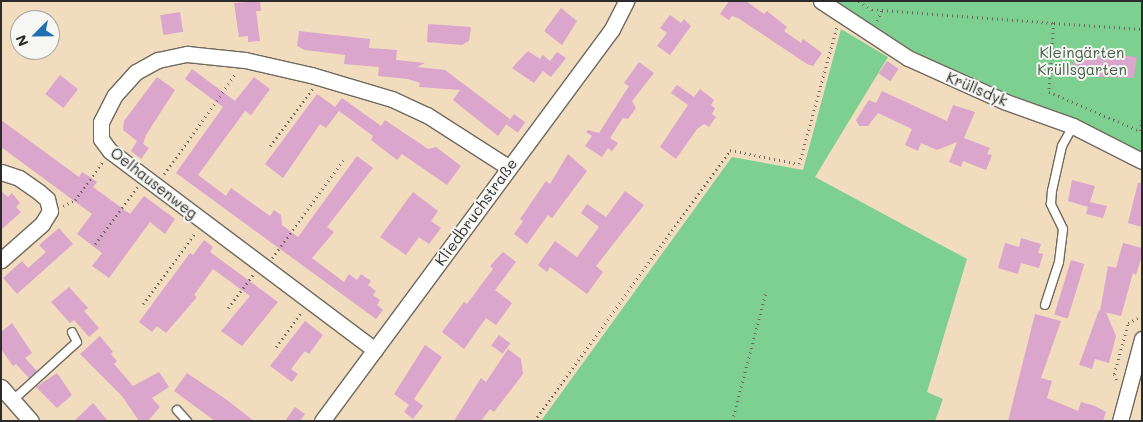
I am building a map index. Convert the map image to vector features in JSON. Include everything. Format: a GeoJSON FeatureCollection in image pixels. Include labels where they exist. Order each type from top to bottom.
{"type":"FeatureCollection","features":[{"type":"Feature","properties":{"kind":"street","name":"Kliedbruchstraße"},"geometry":{"type":"LineString","coordinates":[[322,421],[508,167],[612,29],[626,1]]}},
{"type":"Feature","properties":{"kind":"street","name":"Krüllsdyk"},"geometry":{"type":"LineString","coordinates":[[820,1],[908,58],[958,82],[1073,126],[1142,161]]}},
{"type":"Feature","properties":{"kind":"street","name":"Oelhausenweg"},"geometry":{"type":"LineString","coordinates":[[374,350],[310,300],[110,152],[101,139],[101,122],[115,95],[136,72],[158,60],[186,54],[245,60],[320,77],[392,99],[428,115],[508,167]]}},
{"type":"Feature","properties":{"kind":"street"},"geometry":{"type":"LineString","coordinates":[[1,172],[19,178],[39,192],[47,199],[50,212],[42,224],[1,260]]}},
{"type":"Feature","properties":{"kind":"street"},"geometry":{"type":"LineString","coordinates":[[1120,421],[1142,339]]}},
{"type":"Feature","properties":{"kind":"street"},"geometry":{"type":"LineString","coordinates":[[1,387],[31,421]]}},
{"type":"Feature","properties":{"kind":"lane"},"geometry":{"type":"LineString","coordinates":[[1045,305],[1060,262],[1062,230],[1051,204],[1052,191],[1062,146],[1073,126]]}},
{"type":"Feature","properties":{"kind":"lane"},"geometry":{"type":"LineString","coordinates":[[13,400],[77,342],[72,332]]}},
{"type":"Feature","properties":{"kind":"lane"},"geometry":{"type":"LineString","coordinates":[[177,410],[187,421]]}},
{"type":"Feature","properties":{"kind":"path"},"geometry":{"type":"LineString","coordinates":[[859,1],[872,10],[1142,29]]}},
{"type":"Feature","properties":{"kind":"path"},"geometry":{"type":"LineString","coordinates":[[868,33],[882,10]]}},
{"type":"Feature","properties":{"kind":"path"},"geometry":{"type":"LineString","coordinates":[[534,421],[730,150],[799,164],[840,15]]}},
{"type":"Feature","properties":{"kind":"path"},"geometry":{"type":"LineString","coordinates":[[1054,23],[1049,92],[1140,130],[1142,117]]}},
{"type":"Feature","properties":{"kind":"path"},"geometry":{"type":"LineString","coordinates":[[94,244],[150,181],[245,60]]}},
{"type":"Feature","properties":{"kind":"path"},"geometry":{"type":"LineString","coordinates":[[270,146],[320,77]]}},
{"type":"Feature","properties":{"kind":"path"},"geometry":{"type":"LineString","coordinates":[[50,212],[74,200],[110,152]]}},
{"type":"Feature","properties":{"kind":"path"},"geometry":{"type":"LineString","coordinates":[[228,308],[263,266],[343,160]]}},
{"type":"Feature","properties":{"kind":"path"},"geometry":{"type":"LineString","coordinates":[[143,304],[204,221]]}},
{"type":"Feature","properties":{"kind":"path"},"geometry":{"type":"LineString","coordinates":[[732,421],[766,291]]}},
{"type":"Feature","properties":{"kind":"path"},"geometry":{"type":"LineString","coordinates":[[276,347],[310,300]]}},
{"type":"Feature","properties":{"kind":"green space","name":"Kleingärten Krüllsgarten"},"geometry":{"type":"Polygon","coordinates":[[[829,1],[1142,1],[1142,149],[1140,152],[960,76],[852,18],[829,1]]]}},
{"type":"Feature","properties":{"kind":"green space"},"geometry":{"type":"Polygon","coordinates":[[[841,29],[888,57],[815,177],[967,259],[927,392],[943,399],[935,421],[541,421],[732,157],[803,170],[841,29]]]}},
{"type":"Feature","properties":{"kind":"building"},"geometry":{"type":"Polygon","coordinates":[[[260,1],[261,11],[256,11],[260,41],[248,42],[248,36],[239,37],[234,3],[260,1]]]}},
{"type":"Feature","properties":{"kind":"building"},"geometry":{"type":"Polygon","coordinates":[[[729,1],[746,1],[764,14],[767,11],[787,27],[784,31],[801,43],[803,39],[822,53],[813,66],[807,64],[738,18],[732,16],[729,20],[720,14],[729,1]]]}},
{"type":"Feature","properties":{"kind":"building"},"geometry":{"type":"Polygon","coordinates":[[[561,8],[577,21],[562,45],[544,31],[561,8]]]}},
{"type":"Feature","properties":{"kind":"building"},"geometry":{"type":"Polygon","coordinates":[[[180,12],[183,32],[163,35],[160,15],[180,12]]]}},
{"type":"Feature","properties":{"kind":"building"},"geometry":{"type":"Polygon","coordinates":[[[670,15],[681,23],[684,19],[691,26],[670,55],[657,46],[667,33],[660,28],[670,15]]]}},
{"type":"Feature","properties":{"kind":"building"},"geometry":{"type":"Polygon","coordinates":[[[428,24],[471,27],[469,41],[462,45],[427,42],[428,24]]]}},
{"type":"Feature","properties":{"kind":"building"},"geometry":{"type":"Polygon","coordinates":[[[299,31],[370,39],[369,48],[397,50],[396,60],[425,63],[417,67],[445,70],[510,119],[498,136],[453,100],[460,90],[419,87],[420,83],[408,79],[378,76],[379,67],[344,64],[345,55],[305,50],[297,46],[299,31]]]}},
{"type":"Feature","properties":{"kind":"building"},"geometry":{"type":"Polygon","coordinates":[[[528,51],[540,59],[543,55],[550,61],[557,52],[566,58],[551,77],[543,71],[534,83],[512,68],[528,51]]]}},
{"type":"Feature","properties":{"kind":"building"},"geometry":{"type":"Polygon","coordinates":[[[1104,53],[1137,57],[1134,78],[1073,76],[1074,59],[1090,60],[1090,55],[1103,57],[1104,53]]]}},
{"type":"Feature","properties":{"kind":"building"},"geometry":{"type":"Polygon","coordinates":[[[887,61],[899,69],[890,81],[879,73],[887,61]]]}},
{"type":"Feature","properties":{"kind":"building"},"geometry":{"type":"Polygon","coordinates":[[[639,62],[654,73],[632,101],[636,108],[628,119],[623,118],[610,138],[618,143],[612,151],[608,148],[602,157],[585,146],[592,136],[586,132],[588,130],[599,133],[629,86],[624,83],[639,62]]]}},
{"type":"Feature","properties":{"kind":"building"},"geometry":{"type":"Polygon","coordinates":[[[192,69],[235,101],[254,77],[270,89],[251,115],[245,111],[198,175],[226,196],[231,188],[270,216],[274,210],[281,215],[282,225],[298,237],[357,156],[373,168],[327,227],[334,232],[312,258],[344,282],[349,274],[357,280],[361,274],[371,281],[368,285],[376,291],[373,295],[380,300],[377,305],[383,310],[376,319],[176,173],[223,107],[185,79],[192,69]]]}},
{"type":"Feature","properties":{"kind":"building"},"geometry":{"type":"Polygon","coordinates":[[[60,75],[78,89],[63,108],[45,94],[60,75]]]}},
{"type":"Feature","properties":{"kind":"building"},"geometry":{"type":"Polygon","coordinates":[[[157,77],[175,90],[146,135],[143,144],[149,148],[141,159],[131,151],[137,141],[123,130],[124,121],[157,77]]]}},
{"type":"Feature","properties":{"kind":"building"},"geometry":{"type":"Polygon","coordinates":[[[677,85],[694,97],[700,89],[714,100],[711,105],[715,108],[712,114],[716,117],[709,127],[704,124],[697,129],[676,159],[660,147],[688,105],[671,93],[677,85]]]}},
{"type":"Feature","properties":{"kind":"building"},"geometry":{"type":"Polygon","coordinates":[[[882,91],[947,121],[953,105],[975,112],[964,138],[990,148],[987,154],[992,155],[986,170],[963,161],[961,167],[949,162],[957,142],[937,150],[921,143],[918,151],[905,145],[912,129],[878,113],[868,126],[859,126],[856,120],[869,100],[876,103],[882,91]]]}},
{"type":"Feature","properties":{"kind":"building"},"geometry":{"type":"Polygon","coordinates":[[[317,94],[335,107],[342,98],[381,126],[385,120],[428,149],[436,147],[461,166],[447,185],[402,154],[397,160],[371,140],[373,136],[339,111],[326,128],[320,124],[283,178],[265,164],[317,94]]]}},
{"type":"Feature","properties":{"kind":"building"},"geometry":{"type":"Polygon","coordinates":[[[514,114],[525,122],[518,133],[506,125],[514,114]]]}},
{"type":"Feature","properties":{"kind":"building"},"geometry":{"type":"Polygon","coordinates":[[[1,120],[79,177],[82,172],[97,182],[93,187],[130,214],[144,196],[175,219],[165,234],[150,222],[109,278],[92,266],[102,253],[77,234],[92,214],[1,147],[1,120]]]}},
{"type":"Feature","properties":{"kind":"building"},"geometry":{"type":"Polygon","coordinates":[[[568,154],[587,171],[552,218],[548,215],[527,244],[514,234],[523,221],[520,219],[546,181],[550,184],[568,154]]]}},
{"type":"Feature","properties":{"kind":"building"},"geometry":{"type":"Polygon","coordinates":[[[1072,180],[1095,186],[1090,202],[1107,206],[1103,218],[1086,214],[1088,207],[1068,201],[1072,180]]]}},
{"type":"Feature","properties":{"kind":"building"},"geometry":{"type":"Polygon","coordinates":[[[1138,183],[1142,183],[1142,227],[1128,223],[1138,183]]]}},
{"type":"Feature","properties":{"kind":"building"},"geometry":{"type":"Polygon","coordinates":[[[1,191],[8,197],[12,193],[20,203],[16,207],[21,212],[1,230],[1,191]]]}},
{"type":"Feature","properties":{"kind":"building"},"geometry":{"type":"Polygon","coordinates":[[[625,191],[644,205],[596,266],[603,272],[587,294],[550,267],[547,272],[538,265],[555,241],[577,257],[599,227],[581,213],[587,204],[606,217],[625,191]]]}},
{"type":"Feature","properties":{"kind":"building"},"geometry":{"type":"Polygon","coordinates":[[[413,192],[438,211],[431,221],[441,228],[429,244],[419,237],[406,255],[380,237],[413,192]]]}},
{"type":"Feature","properties":{"kind":"building"},"geometry":{"type":"Polygon","coordinates":[[[59,228],[73,244],[17,294],[3,278],[22,261],[28,268],[46,252],[39,245],[59,228]]]}},
{"type":"Feature","properties":{"kind":"building"},"geometry":{"type":"Polygon","coordinates":[[[1021,238],[1041,244],[1038,253],[1043,254],[1039,268],[1021,263],[1018,274],[998,268],[1005,243],[1019,247],[1021,238]]]}},
{"type":"Feature","properties":{"kind":"building"},"geometry":{"type":"Polygon","coordinates":[[[204,240],[213,247],[210,252],[278,302],[242,346],[221,331],[250,296],[213,269],[194,295],[197,297],[166,333],[157,326],[152,332],[139,322],[190,253],[193,255],[204,240]]]}},
{"type":"Feature","properties":{"kind":"building"},"geometry":{"type":"Polygon","coordinates":[[[1123,243],[1142,248],[1142,255],[1136,275],[1133,273],[1121,316],[1100,311],[1108,266],[1116,268],[1123,243]]]}},
{"type":"Feature","properties":{"kind":"building"},"geometry":{"type":"Polygon","coordinates":[[[503,252],[516,262],[495,290],[512,303],[496,325],[486,318],[464,349],[442,332],[464,302],[467,304],[493,269],[490,266],[503,252]]]}},
{"type":"Feature","properties":{"kind":"building"},"geometry":{"type":"Polygon","coordinates":[[[1071,260],[1084,264],[1068,319],[1054,315],[1071,260]]]}},
{"type":"Feature","properties":{"kind":"building"},"geometry":{"type":"Polygon","coordinates":[[[69,287],[88,308],[84,311],[99,328],[89,337],[74,320],[70,323],[51,302],[69,287]]]}},
{"type":"Feature","properties":{"kind":"building"},"geometry":{"type":"Polygon","coordinates":[[[1099,310],[1106,312],[1116,336],[1109,363],[1095,359],[1092,369],[1079,365],[1099,310]]]}},
{"type":"Feature","properties":{"kind":"building"},"geometry":{"type":"Polygon","coordinates":[[[1035,314],[1061,321],[1041,378],[1052,381],[1047,398],[1078,411],[1081,402],[1095,406],[1106,412],[1103,421],[1008,421],[1035,314]]]}},
{"type":"Feature","properties":{"kind":"building"},"geometry":{"type":"Polygon","coordinates":[[[305,321],[323,335],[309,354],[305,351],[291,369],[298,374],[292,382],[270,366],[305,321]]]}},
{"type":"Feature","properties":{"kind":"building"},"geometry":{"type":"Polygon","coordinates":[[[12,323],[32,353],[25,358],[37,371],[29,378],[16,364],[13,366],[1,349],[1,332],[12,323]]]}},
{"type":"Feature","properties":{"kind":"building"},"geometry":{"type":"Polygon","coordinates":[[[499,335],[510,343],[503,354],[491,346],[499,335]]]}},
{"type":"Feature","properties":{"kind":"building"},"geometry":{"type":"Polygon","coordinates":[[[100,336],[113,352],[111,354],[117,361],[114,364],[133,386],[159,372],[169,387],[152,398],[160,407],[148,421],[139,421],[122,396],[80,354],[100,336]]]}},
{"type":"Feature","properties":{"kind":"building"},"geometry":{"type":"Polygon","coordinates":[[[425,345],[442,357],[414,399],[423,406],[413,419],[404,412],[409,405],[394,394],[425,345]]]}},
{"type":"Feature","properties":{"kind":"building"},"geometry":{"type":"Polygon","coordinates":[[[508,349],[521,359],[523,374],[494,412],[490,409],[481,421],[454,421],[481,378],[486,382],[508,349]]]}},
{"type":"Feature","properties":{"kind":"building"},"geometry":{"type":"Polygon","coordinates":[[[57,373],[72,395],[57,408],[36,387],[57,373]]]}},
{"type":"Feature","properties":{"kind":"building"},"geometry":{"type":"Polygon","coordinates":[[[187,373],[254,421],[215,421],[174,391],[187,373]]]}},
{"type":"Feature","properties":{"kind":"building"},"geometry":{"type":"Polygon","coordinates":[[[93,403],[108,421],[74,421],[93,403]]]}},
{"type":"Feature","properties":{"kind":"building"},"geometry":{"type":"Polygon","coordinates":[[[295,407],[305,414],[300,421],[285,421],[295,407]]]}}]}
